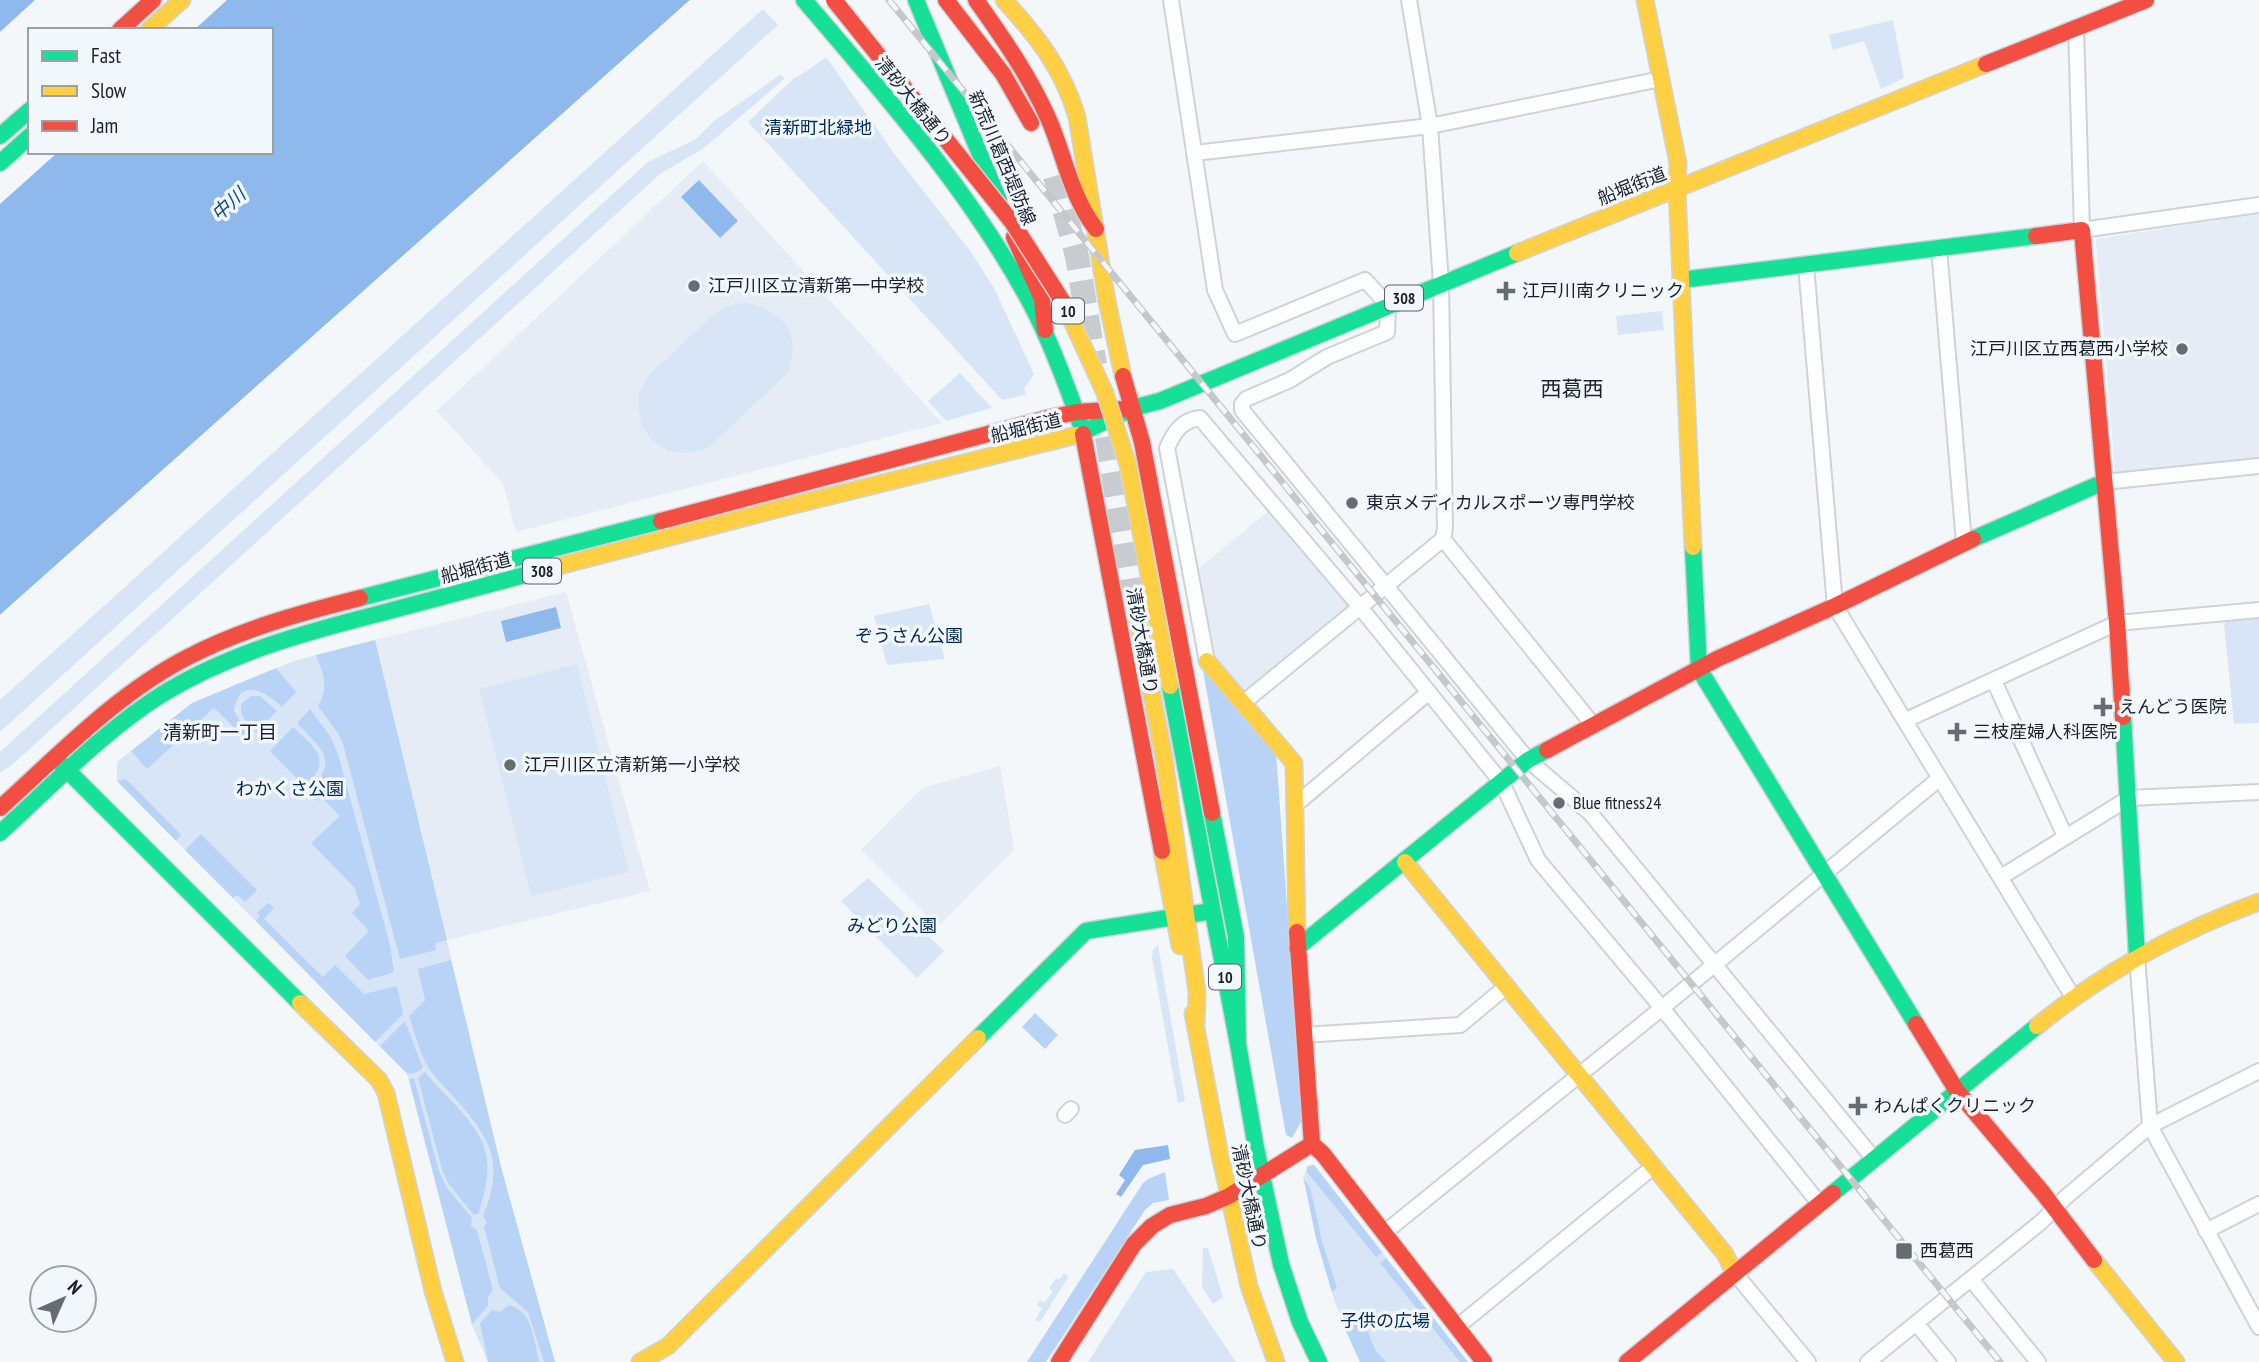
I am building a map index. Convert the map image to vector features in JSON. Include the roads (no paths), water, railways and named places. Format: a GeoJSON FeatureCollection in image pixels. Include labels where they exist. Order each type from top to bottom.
{"type":"FeatureCollection","features":[{"type":"Feature","properties":{"kind":"main road"},"geometry":{"type":"LineString","coordinates":[[122,28],[153,0]]}},
{"type":"Feature","properties":{"kind":"main road"},"geometry":{"type":"LineString","coordinates":[[151,28],[182,0]]}},
{"type":"Feature","properties":{"kind":"main road","name":"清砂大橋通り"},"geometry":{"type":"LineString","coordinates":[[804,0],[966,198],[1006,259],[1045,331],[1077,412],[1197,992],[1196,1026],[1229,1196],[1249,1286],[1276,1362]]}},
{"type":"Feature","properties":{"kind":"main road","name":"清砂大橋通り"},"geometry":{"type":"LineString","coordinates":[[834,0],[988,191],[1032,252],[1067,308],[1105,393],[1128,464],[1212,911]]}},
{"type":"Feature","properties":{"kind":"main road","name":"新荒川葛西堤防線"},"geometry":{"type":"LineString","coordinates":[[916,0],[1042,299],[1045,331]]}},
{"type":"Feature","properties":{"kind":"main road"},"geometry":{"type":"LineString","coordinates":[[946,0],[979,40],[1024,108],[1055,176]]}},
{"type":"Feature","properties":{"kind":"main road"},"geometry":{"type":"LineString","coordinates":[[976,0],[1009,46],[1050,122],[1079,206],[1096,229]]}},
{"type":"Feature","properties":{"kind":"main road","name":"清砂大橋通り"},"geometry":{"type":"LineString","coordinates":[[1004,0],[1053,57],[1072,94],[1107,301],[1123,376],[1142,442],[1236,937],[1238,1044],[1262,1177],[1281,1264],[1300,1322],[1319,1362]]}},
{"type":"Feature","properties":{"kind":"main road"},"geometry":{"type":"LineString","coordinates":[[1645,0],[1678,163],[1677,190],[1699,669],[1957,1091],[2043,1193],[2176,1362]]}},
{"type":"Feature","properties":{"kind":"main road","name":"船堀街道"},"geometry":{"type":"LineString","coordinates":[[0,808],[110,709],[150,680],[186,659],[251,629],[304,612],[742,501],[1077,412],[1133,408],[1160,401],[1441,283],[2146,0]]}},
{"type":"Feature","properties":{"kind":"main road"},"geometry":{"type":"LineString","coordinates":[[0,136],[28,112]]}},
{"type":"Feature","properties":{"kind":"main road"},"geometry":{"type":"LineString","coordinates":[[0,163],[28,138]]}},
{"type":"Feature","properties":{"kind":"main road"},"geometry":{"type":"LineString","coordinates":[[1681,280],[2082,230],[2117,623],[2137,956]]}},
{"type":"Feature","properties":{"kind":"main road","name":"船堀街道"},"geometry":{"type":"LineString","coordinates":[[0,833],[123,723],[160,696],[246,652],[308,632],[764,513],[1083,434],[1133,408]]}},
{"type":"Feature","properties":{"kind":"main road"},"geometry":{"type":"LineString","coordinates":[[1297,948],[1528,760],[1717,659],[1835,606],[1964,543],[2104,482]]}},
{"type":"Feature","properties":{"kind":"main road"},"geometry":{"type":"LineString","coordinates":[[1134,601],[1164,758],[1179,915]]}},
{"type":"Feature","properties":{"kind":"main road"},"geometry":{"type":"LineString","coordinates":[[1207,661],[1294,763],[1298,874],[1295,897],[1297,948],[1311,1144],[1323,1154],[1484,1362]]}},
{"type":"Feature","properties":{"kind":"main road"},"geometry":{"type":"LineString","coordinates":[[55,759],[379,1080],[392,1112],[433,1291],[454,1362]]}},
{"type":"Feature","properties":{"kind":"main road"},"geometry":{"type":"LineString","coordinates":[[1405,862],[1725,1254],[1734,1272]]}},
{"type":"Feature","properties":{"kind":"main road"},"geometry":{"type":"LineString","coordinates":[[1627,1362],[2073,997],[2137,956],[2259,902]]}},
{"type":"Feature","properties":{"kind":"main road"},"geometry":{"type":"LineString","coordinates":[[640,1362],[668,1346],[1081,935],[1094,928],[1212,911]]}},
{"type":"Feature","properties":{"kind":"main road","name":"10"},"geometry":{"type":"LineString","coordinates":[[1212,911],[1238,1044]]}},
{"type":"Feature","properties":{"kind":"main road"},"geometry":{"type":"LineString","coordinates":[[1059,1362],[1134,1244],[1152,1226],[1170,1215],[1206,1206],[1229,1196],[1311,1144]]}},
{"type":"Feature","properties":{"kind":"street"},"geometry":{"type":"LineString","coordinates":[[1171,0],[1215,290],[1236,334],[1365,280],[1388,305],[1387,332],[1327,357],[1290,380],[1246,399],[1242,410],[1528,760],[1591,814],[1874,1159]]}},
{"type":"Feature","properties":{"kind":"street"},"geometry":{"type":"LineString","coordinates":[[1243,703],[1443,539],[1441,283],[1430,125],[1409,0]]}},
{"type":"Feature","properties":{"kind":"street"},"geometry":{"type":"LineString","coordinates":[[2076,28],[2082,230],[2259,205]]}},
{"type":"Feature","properties":{"kind":"street"},"geometry":{"type":"LineString","coordinates":[[1195,153],[1430,125],[1661,79]]}},
{"type":"Feature","properties":{"kind":"street"},"geometry":{"type":"LineString","coordinates":[[1938,248],[1964,543]]}},
{"type":"Feature","properties":{"kind":"street"},"geometry":{"type":"LineString","coordinates":[[1806,265],[1835,606],[2073,997]]}},
{"type":"Feature","properties":{"kind":"street"},"geometry":{"type":"LineString","coordinates":[[1207,661],[1167,448],[1179,427],[1200,418],[1360,607],[1502,783],[1538,860],[1662,1008],[1819,1203]]}},
{"type":"Feature","properties":{"kind":"street"},"geometry":{"type":"LineString","coordinates":[[2104,482],[2259,466]]}},
{"type":"Feature","properties":{"kind":"street"},"geometry":{"type":"LineString","coordinates":[[1443,539],[1594,726]]}},
{"type":"Feature","properties":{"kind":"street"},"geometry":{"type":"LineString","coordinates":[[1906,720],[2117,623],[2259,610]]}},
{"type":"Feature","properties":{"kind":"street"},"geometry":{"type":"LineString","coordinates":[[1993,681],[2065,836]]}},
{"type":"Feature","properties":{"kind":"street"},"geometry":{"type":"LineString","coordinates":[[1294,806],[1429,692]]}},
{"type":"Feature","properties":{"kind":"street"},"geometry":{"type":"LineString","coordinates":[[1384,1233],[1715,965],[1940,778]]}},
{"type":"Feature","properties":{"kind":"street"},"geometry":{"type":"LineString","coordinates":[[2001,877],[2129,798],[2259,792]]}},
{"type":"Feature","properties":{"kind":"street"},"geometry":{"type":"LineString","coordinates":[[2137,956],[2150,1126],[2259,1327]]}},
{"type":"Feature","properties":{"kind":"street"},"geometry":{"type":"LineString","coordinates":[[1304,1035],[1460,1025],[1507,986]]}},
{"type":"Feature","properties":{"kind":"street"},"geometry":{"type":"LineString","coordinates":[[1868,1362],[1971,1279],[2150,1126],[2259,1071]]}},
{"type":"Feature","properties":{"kind":"street"},"geometry":{"type":"LineString","coordinates":[[1457,1327],[1653,1167]]}},
{"type":"Feature","properties":{"kind":"street"},"geometry":{"type":"LineString","coordinates":[[2206,1231],[2259,1204]]}},
{"type":"Feature","properties":{"kind":"street"},"geometry":{"type":"LineString","coordinates":[[1734,1272],[1808,1362]]}},
{"type":"Feature","properties":{"kind":"street"},"geometry":{"type":"LineString","coordinates":[[1971,1279],[2038,1362]]}},
{"type":"Feature","properties":{"kind":"street"},"geometry":{"type":"LineString","coordinates":[[1916,1323],[1948,1362]]}},
{"type":"Feature","properties":{"kind":"water"},"geometry":{"type":"Polygon","coordinates":[[[0,0],[35,0],[0,32],[0,0]]]}},
{"type":"Feature","properties":{"kind":"water","name":"中川"},"geometry":{"type":"Polygon","coordinates":[[[227,0],[690,0],[0,615],[0,204],[56,154],[273,154],[273,28],[196,28],[227,0]]]}},
{"type":"Feature","properties":{"kind":"water"},"geometry":{"type":"Polygon","coordinates":[[[699,180],[738,221],[720,238],[681,197],[699,180]]]}},
{"type":"Feature","properties":{"kind":"water"},"geometry":{"type":"Polygon","coordinates":[[[556,607],[561,628],[506,642],[501,621],[556,607]]]}},
{"type":"Feature","properties":{"kind":"water"},"geometry":{"type":"Polygon","coordinates":[[[1168,1145],[1170,1159],[1143,1165],[1121,1197],[1116,1194],[1125,1180],[1119,1175],[1135,1150],[1168,1145]]]}},
{"type":"Feature","properties":{"kind":"tunnel"},"geometry":{"type":"LineString","coordinates":[[1055,176],[1077,256],[1095,365]]}},
{"type":"Feature","properties":{"kind":"tunnel"},"geometry":{"type":"LineString","coordinates":[[1101,401],[1134,601]]}},
{"type":"Feature","properties":{"kind":"railway"},"geometry":{"type":"LineString","coordinates":[[889,0],[2000,1362]]}},
{"type":"Feature","properties":{"kind":"place","name":"江戸川区立清新第一中学校"},"geometry":{"type":"Point","coordinates":[694,286]}},
{"type":"Feature","properties":{"kind":"place","name":"江戸川南クリニック"},"geometry":{"type":"Point","coordinates":[1506,291]}},
{"type":"Feature","properties":{"kind":"place","name":"江戸川区立西葛西小学校"},"geometry":{"type":"Point","coordinates":[2182,349]}},
{"type":"Feature","properties":{"kind":"place","name":"東京メディカルスポーツ専門学校"},"geometry":{"type":"Point","coordinates":[1352,503]}},
{"type":"Feature","properties":{"kind":"place","name":"えんどう医院"},"geometry":{"type":"Point","coordinates":[2103,707]}},
{"type":"Feature","properties":{"kind":"place","name":"三枝産婦人科医院"},"geometry":{"type":"Point","coordinates":[1957,732]}},
{"type":"Feature","properties":{"kind":"place","name":"江戸川区立清新第一小学校"},"geometry":{"type":"Point","coordinates":[510,765]}},
{"type":"Feature","properties":{"kind":"place","name":"Blue fitness24"},"geometry":{"type":"Point","coordinates":[1559,803]}},
{"type":"Feature","properties":{"kind":"place","name":"わんぱくクリニック"},"geometry":{"type":"Point","coordinates":[1858,1106]}},
{"type":"Feature","properties":{"kind":"place","name":"西葛西"},"geometry":{"type":"Point","coordinates":[1904,1251]}},
{"type":"Feature","properties":{"kind":"district","name":"西葛西"},"geometry":{"type":"Point","coordinates":[1572,389]}},
{"type":"Feature","properties":{"kind":"district","name":"清新町一丁目"},"geometry":{"type":"Point","coordinates":[220,732]}},
{"type":"Feature","properties":{"kind":"park label","name":"清新町北緑地"},"geometry":{"type":"Point","coordinates":[818,128]}},
{"type":"Feature","properties":{"kind":"park label","name":"ぞうさん公園"},"geometry":{"type":"Point","coordinates":[909,636]}},
{"type":"Feature","properties":{"kind":"park label","name":"わかくさ公園"},"geometry":{"type":"Point","coordinates":[290,789]}},
{"type":"Feature","properties":{"kind":"park label","name":"みどり公園"},"geometry":{"type":"Point","coordinates":[892,926]}},
{"type":"Feature","properties":{"kind":"park label","name":"子供の広場"},"geometry":{"type":"Point","coordinates":[1385,1321]}}]}
